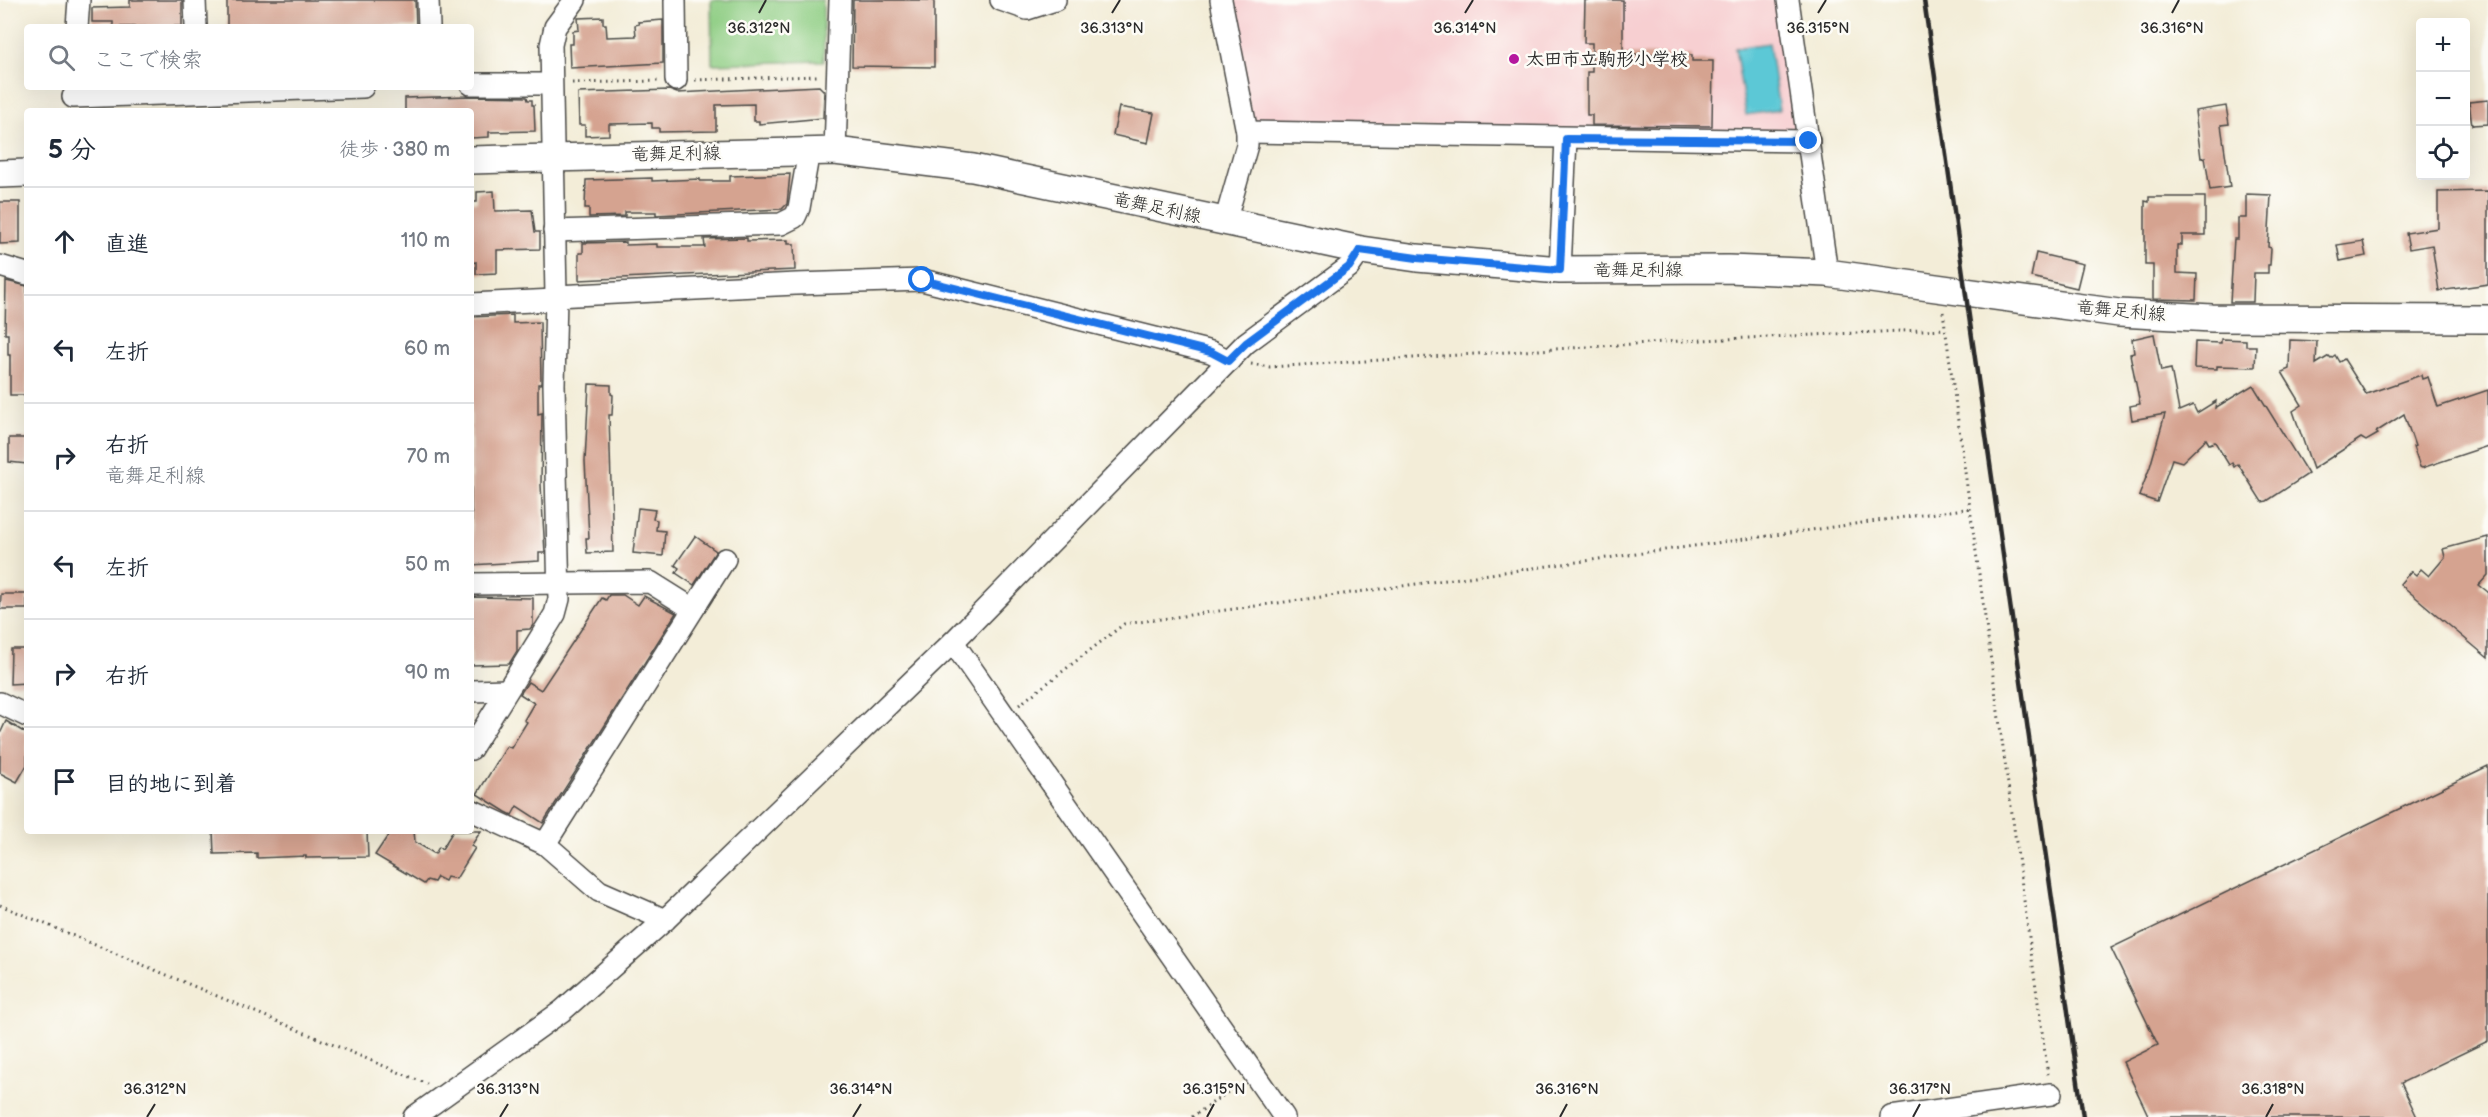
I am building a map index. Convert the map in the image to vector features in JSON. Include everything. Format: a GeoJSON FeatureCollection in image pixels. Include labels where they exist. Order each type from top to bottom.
{"type":"FeatureCollection","features":[{"type":"Feature","properties":{"kind":"main road","name":"竜舞足利線"},"geometry":{"type":"LineString","coordinates":[[474,160],[835,151],[973,168],[1360,250],[1417,258],[1560,270],[1728,269],[1827,273],[2119,313],[2212,318],[2488,319]]}},
{"type":"Feature","properties":{"kind":"main road"},"geometry":{"type":"LineString","coordinates":[[0,174],[24,173]]}},
{"type":"Feature","properties":{"kind":"street"},"geometry":{"type":"LineString","coordinates":[[77,24],[79,0]]}},
{"type":"Feature","properties":{"kind":"street"},"geometry":{"type":"LineString","coordinates":[[195,0],[196,24]]}},
{"type":"Feature","properties":{"kind":"street"},"geometry":{"type":"LineString","coordinates":[[428,0],[429,24]]}},
{"type":"Feature","properties":{"kind":"street"},"geometry":{"type":"LineString","coordinates":[[474,744],[555,614],[559,599],[554,385],[556,298],[550,84],[551,45],[555,27],[574,0]]}},
{"type":"Feature","properties":{"kind":"street"},"geometry":{"type":"LineString","coordinates":[[675,0],[676,80]]}},
{"type":"Feature","properties":{"kind":"street"},"geometry":{"type":"LineString","coordinates":[[835,151],[840,0]]}},
{"type":"Feature","properties":{"kind":"street"},"geometry":{"type":"LineString","coordinates":[[1001,0],[1028,9],[1055,0]]}},
{"type":"Feature","properties":{"kind":"street"},"geometry":{"type":"LineString","coordinates":[[1221,0],[1247,132],[1247,145],[1225,222]]}},
{"type":"Feature","properties":{"kind":"street"},"geometry":{"type":"LineString","coordinates":[[1788,0],[1827,273]]}},
{"type":"Feature","properties":{"kind":"street"},"geometry":{"type":"LineString","coordinates":[[474,84],[550,84]]}},
{"type":"Feature","properties":{"kind":"street"},"geometry":{"type":"LineString","coordinates":[[74,98],[199,97],[314,90]]}},
{"type":"Feature","properties":{"kind":"street"},"geometry":{"type":"LineString","coordinates":[[1247,132],[1566,139],[1809,141]]}},
{"type":"Feature","properties":{"kind":"street"},"geometry":{"type":"LineString","coordinates":[[1560,270],[1566,139]]}},
{"type":"Feature","properties":{"kind":"street"},"geometry":{"type":"LineString","coordinates":[[554,231],[781,224],[795,216],[799,208],[808,151]]}},
{"type":"Feature","properties":{"kind":"street"},"geometry":{"type":"LineString","coordinates":[[414,1117],[562,1011],[665,920],[953,642],[1246,343],[1349,267],[1360,250]]}},
{"type":"Feature","properties":{"kind":"street"},"geometry":{"type":"LineString","coordinates":[[0,266],[24,273]]}},
{"type":"Feature","properties":{"kind":"street"},"geometry":{"type":"LineString","coordinates":[[474,304],[829,282],[922,280],[1211,352],[1228,361]]}},
{"type":"Feature","properties":{"kind":"street"},"geometry":{"type":"LineString","coordinates":[[545,844],[725,559]]}},
{"type":"Feature","properties":{"kind":"street"},"geometry":{"type":"LineString","coordinates":[[474,584],[559,581],[650,582],[693,609]]}},
{"type":"Feature","properties":{"kind":"street"},"geometry":{"type":"LineString","coordinates":[[953,642],[1003,717],[1284,1117]]}},
{"type":"Feature","properties":{"kind":"street"},"geometry":{"type":"LineString","coordinates":[[474,690],[507,690]]}},
{"type":"Feature","properties":{"kind":"street"},"geometry":{"type":"LineString","coordinates":[[0,703],[24,715]]}},
{"type":"Feature","properties":{"kind":"street"},"geometry":{"type":"LineString","coordinates":[[474,811],[545,844],[599,891],[665,920]]}},
{"type":"Feature","properties":{"kind":"street"},"geometry":{"type":"LineString","coordinates":[[1891,1117],[2051,1094]]}},
{"type":"Feature","properties":{"kind":"path"},"geometry":{"type":"LineString","coordinates":[[1941,289],[2051,1094]]}},
{"type":"Feature","properties":{"kind":"path"},"geometry":{"type":"LineString","coordinates":[[1228,361],[1270,367],[1669,342],[1946,328]]}},
{"type":"Feature","properties":{"kind":"path"},"geometry":{"type":"LineString","coordinates":[[1003,717],[1124,624],[1972,508]]}},
{"type":"Feature","properties":{"kind":"path"},"geometry":{"type":"LineString","coordinates":[[0,905],[448,1093]]}},
{"type":"Feature","properties":{"kind":"path"},"geometry":{"type":"LineString","coordinates":[[1192,1117],[1255,1073]]}},
{"type":"Feature","properties":{"kind":"shaded area","name":"太田市立駒形小学校"},"geometry":{"type":"Polygon","coordinates":[[[1229,0],[1780,0],[1797,126],[1793,132],[1266,125],[1251,117],[1229,0]]]}},
{"type":"Feature","properties":{"kind":"green space"},"geometry":{"type":"Polygon","coordinates":[[[711,0],[823,0],[824,61],[712,64],[711,0]]]}},
{"type":"Feature","properties":{"kind":"water"},"geometry":{"type":"Polygon","coordinates":[[[1769,43],[1779,110],[1746,115],[1735,48],[1769,43]]]}},
{"type":"Feature","properties":{"kind":"building"},"geometry":{"type":"Polygon","coordinates":[[[130,0],[182,0],[182,24],[92,22],[92,8],[130,7],[130,0]]]}},
{"type":"Feature","properties":{"kind":"building"},"geometry":{"type":"Polygon","coordinates":[[[227,0],[415,0],[416,24],[227,24],[227,0]]]}},
{"type":"Feature","properties":{"kind":"building"},"geometry":{"type":"Polygon","coordinates":[[[853,0],[934,0],[934,67],[852,66],[853,0]]]}},
{"type":"Feature","properties":{"kind":"building"},"geometry":{"type":"Polygon","coordinates":[[[1585,0],[1623,0],[1623,54],[1692,55],[1692,61],[1713,61],[1712,126],[1592,125],[1592,115],[1587,115],[1587,72],[1592,72],[1592,43],[1584,43],[1585,0]]]}},
{"type":"Feature","properties":{"kind":"building"},"geometry":{"type":"Polygon","coordinates":[[[603,17],[607,37],[636,36],[635,25],[639,24],[638,22],[663,20],[663,63],[570,68],[569,44],[573,44],[573,31],[579,30],[578,18],[603,17]]]}},
{"type":"Feature","properties":{"kind":"building"},"geometry":{"type":"Polygon","coordinates":[[[819,86],[824,91],[823,118],[759,124],[759,121],[754,121],[754,104],[716,105],[716,131],[659,132],[659,128],[652,128],[652,123],[609,124],[609,135],[585,136],[585,125],[579,125],[578,93],[669,90],[677,93],[819,86]]]}},
{"type":"Feature","properties":{"kind":"building"},"geometry":{"type":"Polygon","coordinates":[[[527,97],[534,105],[535,131],[489,132],[489,137],[474,138],[474,108],[405,108],[405,98],[527,97]]]}},
{"type":"Feature","properties":{"kind":"building"},"geometry":{"type":"Polygon","coordinates":[[[2488,100],[2488,124],[2472,125],[2470,102],[2488,100]]]}},
{"type":"Feature","properties":{"kind":"building"},"geometry":{"type":"Polygon","coordinates":[[[2226,106],[2229,124],[2221,125],[2230,187],[2210,190],[2205,157],[2201,158],[2195,111],[2226,106]]]}},
{"type":"Feature","properties":{"kind":"building"},"geometry":{"type":"Polygon","coordinates":[[[1119,107],[1154,113],[1148,143],[1113,135],[1119,107]]]}},
{"type":"Feature","properties":{"kind":"building"},"geometry":{"type":"Polygon","coordinates":[[[790,174],[787,204],[782,209],[656,215],[656,212],[625,212],[625,216],[589,217],[589,208],[585,208],[586,180],[652,178],[652,181],[700,179],[700,181],[730,181],[730,176],[790,174]]]}},
{"type":"Feature","properties":{"kind":"building"},"geometry":{"type":"Polygon","coordinates":[[[494,191],[495,211],[532,210],[535,232],[540,232],[540,249],[497,250],[497,273],[476,274],[474,202],[477,202],[477,192],[494,191]]]}},
{"type":"Feature","properties":{"kind":"building"},"geometry":{"type":"Polygon","coordinates":[[[2488,191],[2488,284],[2439,291],[2432,245],[2409,249],[2406,233],[2438,228],[2438,192],[2488,191]]]}},
{"type":"Feature","properties":{"kind":"building"},"geometry":{"type":"Polygon","coordinates":[[[2246,194],[2271,195],[2268,247],[2271,248],[2270,265],[2268,265],[2268,273],[2254,273],[2253,302],[2230,302],[2234,239],[2238,239],[2238,218],[2246,218],[2246,194]]]}},
{"type":"Feature","properties":{"kind":"building"},"geometry":{"type":"Polygon","coordinates":[[[2149,197],[2205,197],[2205,235],[2182,235],[2182,245],[2177,245],[2177,273],[2197,274],[2196,300],[2153,299],[2153,265],[2145,265],[2145,201],[2149,202],[2149,197]]]}},
{"type":"Feature","properties":{"kind":"building"},"geometry":{"type":"Polygon","coordinates":[[[0,202],[20,202],[20,243],[0,244],[0,202]]]}},
{"type":"Feature","properties":{"kind":"building"},"geometry":{"type":"Polygon","coordinates":[[[747,238],[747,241],[788,240],[788,244],[794,244],[795,270],[579,280],[579,253],[583,253],[583,243],[626,242],[626,245],[657,244],[657,247],[705,247],[704,239],[747,238]]]}},
{"type":"Feature","properties":{"kind":"building"},"geometry":{"type":"Polygon","coordinates":[[[2363,241],[2366,256],[2340,261],[2337,245],[2363,241]]]}},
{"type":"Feature","properties":{"kind":"building"},"geometry":{"type":"Polygon","coordinates":[[[2036,253],[2083,264],[2077,288],[2031,277],[2036,253]]]}},
{"type":"Feature","properties":{"kind":"building"},"geometry":{"type":"Polygon","coordinates":[[[6,281],[24,285],[24,395],[10,395],[10,355],[8,355],[8,334],[5,334],[6,281]]]}},
{"type":"Feature","properties":{"kind":"building"},"geometry":{"type":"Polygon","coordinates":[[[513,315],[513,323],[540,322],[541,384],[538,384],[538,414],[542,413],[541,485],[545,553],[539,553],[539,561],[474,565],[474,317],[513,315]]]}},
{"type":"Feature","properties":{"kind":"building"},"geometry":{"type":"Polygon","coordinates":[[[2154,334],[2161,371],[2171,369],[2179,411],[2193,405],[2197,413],[2216,401],[2215,408],[2253,385],[2308,474],[2262,502],[2238,464],[2234,467],[2232,463],[2229,465],[2215,442],[2209,444],[2206,439],[2182,462],[2172,459],[2157,502],[2139,496],[2165,414],[2132,420],[2130,406],[2140,404],[2130,354],[2134,353],[2132,339],[2154,334]]]}},
{"type":"Feature","properties":{"kind":"building"},"geometry":{"type":"Polygon","coordinates":[[[2221,339],[2246,340],[2246,346],[2256,346],[2255,367],[2194,368],[2195,342],[2221,343],[2221,339]]]}},
{"type":"Feature","properties":{"kind":"building"},"geometry":{"type":"Polygon","coordinates":[[[2290,340],[2317,341],[2316,364],[2329,356],[2331,358],[2335,355],[2339,362],[2344,359],[2366,394],[2421,375],[2422,379],[2428,377],[2438,407],[2488,390],[2488,446],[2422,468],[2413,447],[2415,446],[2404,414],[2376,432],[2378,434],[2366,441],[2361,438],[2313,469],[2293,411],[2302,405],[2282,372],[2289,369],[2290,340]]]}},
{"type":"Feature","properties":{"kind":"building"},"geometry":{"type":"Polygon","coordinates":[[[589,384],[611,385],[613,395],[612,415],[609,415],[613,552],[587,553],[586,538],[589,538],[585,461],[589,384]]]}},
{"type":"Feature","properties":{"kind":"building"},"geometry":{"type":"Polygon","coordinates":[[[9,438],[24,438],[24,464],[9,462],[9,438]]]}},
{"type":"Feature","properties":{"kind":"building"},"geometry":{"type":"Polygon","coordinates":[[[638,508],[655,510],[653,519],[657,520],[656,530],[665,531],[663,556],[633,553],[638,508]]]}},
{"type":"Feature","properties":{"kind":"building"},"geometry":{"type":"Polygon","coordinates":[[[695,536],[716,551],[694,585],[676,573],[679,568],[675,565],[695,536]]]}},
{"type":"Feature","properties":{"kind":"building"},"geometry":{"type":"Polygon","coordinates":[[[2488,537],[2488,575],[2479,585],[2488,592],[2488,658],[2400,584],[2411,571],[2416,575],[2421,569],[2429,576],[2445,557],[2443,549],[2488,537]]]}},
{"type":"Feature","properties":{"kind":"building"},"geometry":{"type":"Polygon","coordinates":[[[1,594],[24,594],[24,609],[0,609],[1,594]]]}},
{"type":"Feature","properties":{"kind":"building"},"geometry":{"type":"Polygon","coordinates":[[[609,595],[623,595],[638,605],[644,596],[676,613],[543,823],[517,806],[512,815],[477,794],[507,746],[511,748],[527,722],[524,720],[534,703],[520,694],[528,682],[541,690],[602,598],[606,600],[609,595]]]}},
{"type":"Feature","properties":{"kind":"building"},"geometry":{"type":"Polygon","coordinates":[[[474,597],[533,598],[533,625],[530,629],[517,630],[517,651],[509,664],[474,665],[474,597]]]}},
{"type":"Feature","properties":{"kind":"building"},"geometry":{"type":"Polygon","coordinates":[[[11,649],[24,649],[24,683],[10,684],[11,649]]]}},
{"type":"Feature","properties":{"kind":"building"},"geometry":{"type":"Polygon","coordinates":[[[6,721],[24,732],[24,770],[17,782],[0,773],[0,734],[6,721]]]}},
{"type":"Feature","properties":{"kind":"building"},"geometry":{"type":"Polygon","coordinates":[[[2488,766],[2488,1041],[2401,1083],[2417,1117],[2149,1117],[2123,1062],[2158,1045],[2111,948],[2488,766]]]}},
{"type":"Feature","properties":{"kind":"building"},"geometry":{"type":"Polygon","coordinates":[[[474,831],[481,831],[471,846],[475,848],[456,879],[447,877],[445,881],[437,877],[434,882],[427,880],[424,884],[375,855],[389,834],[414,834],[415,842],[435,854],[439,847],[442,849],[451,834],[474,834],[474,831]]]}},
{"type":"Feature","properties":{"kind":"building"},"geometry":{"type":"Polygon","coordinates":[[[213,834],[367,834],[368,857],[257,858],[257,853],[214,854],[213,834]]]}},
{"type":"Feature","properties":{"kind":"railway"},"geometry":{"type":"LineString","coordinates":[[1924,0],[2083,1117]]}},
{"type":"Feature","properties":{"kind":"place","name":"太田市立駒形小学校"},"geometry":{"type":"Point","coordinates":[1514,59]}},
{"type":"Feature","properties":{"kind":"route"},"geometry":{"type":"LineString","coordinates":[[922,280],[1211,352],[1228,361],[1246,343],[1349,267],[1360,250],[1417,258],[1560,270],[1566,139],[1809,141]]}}]}
